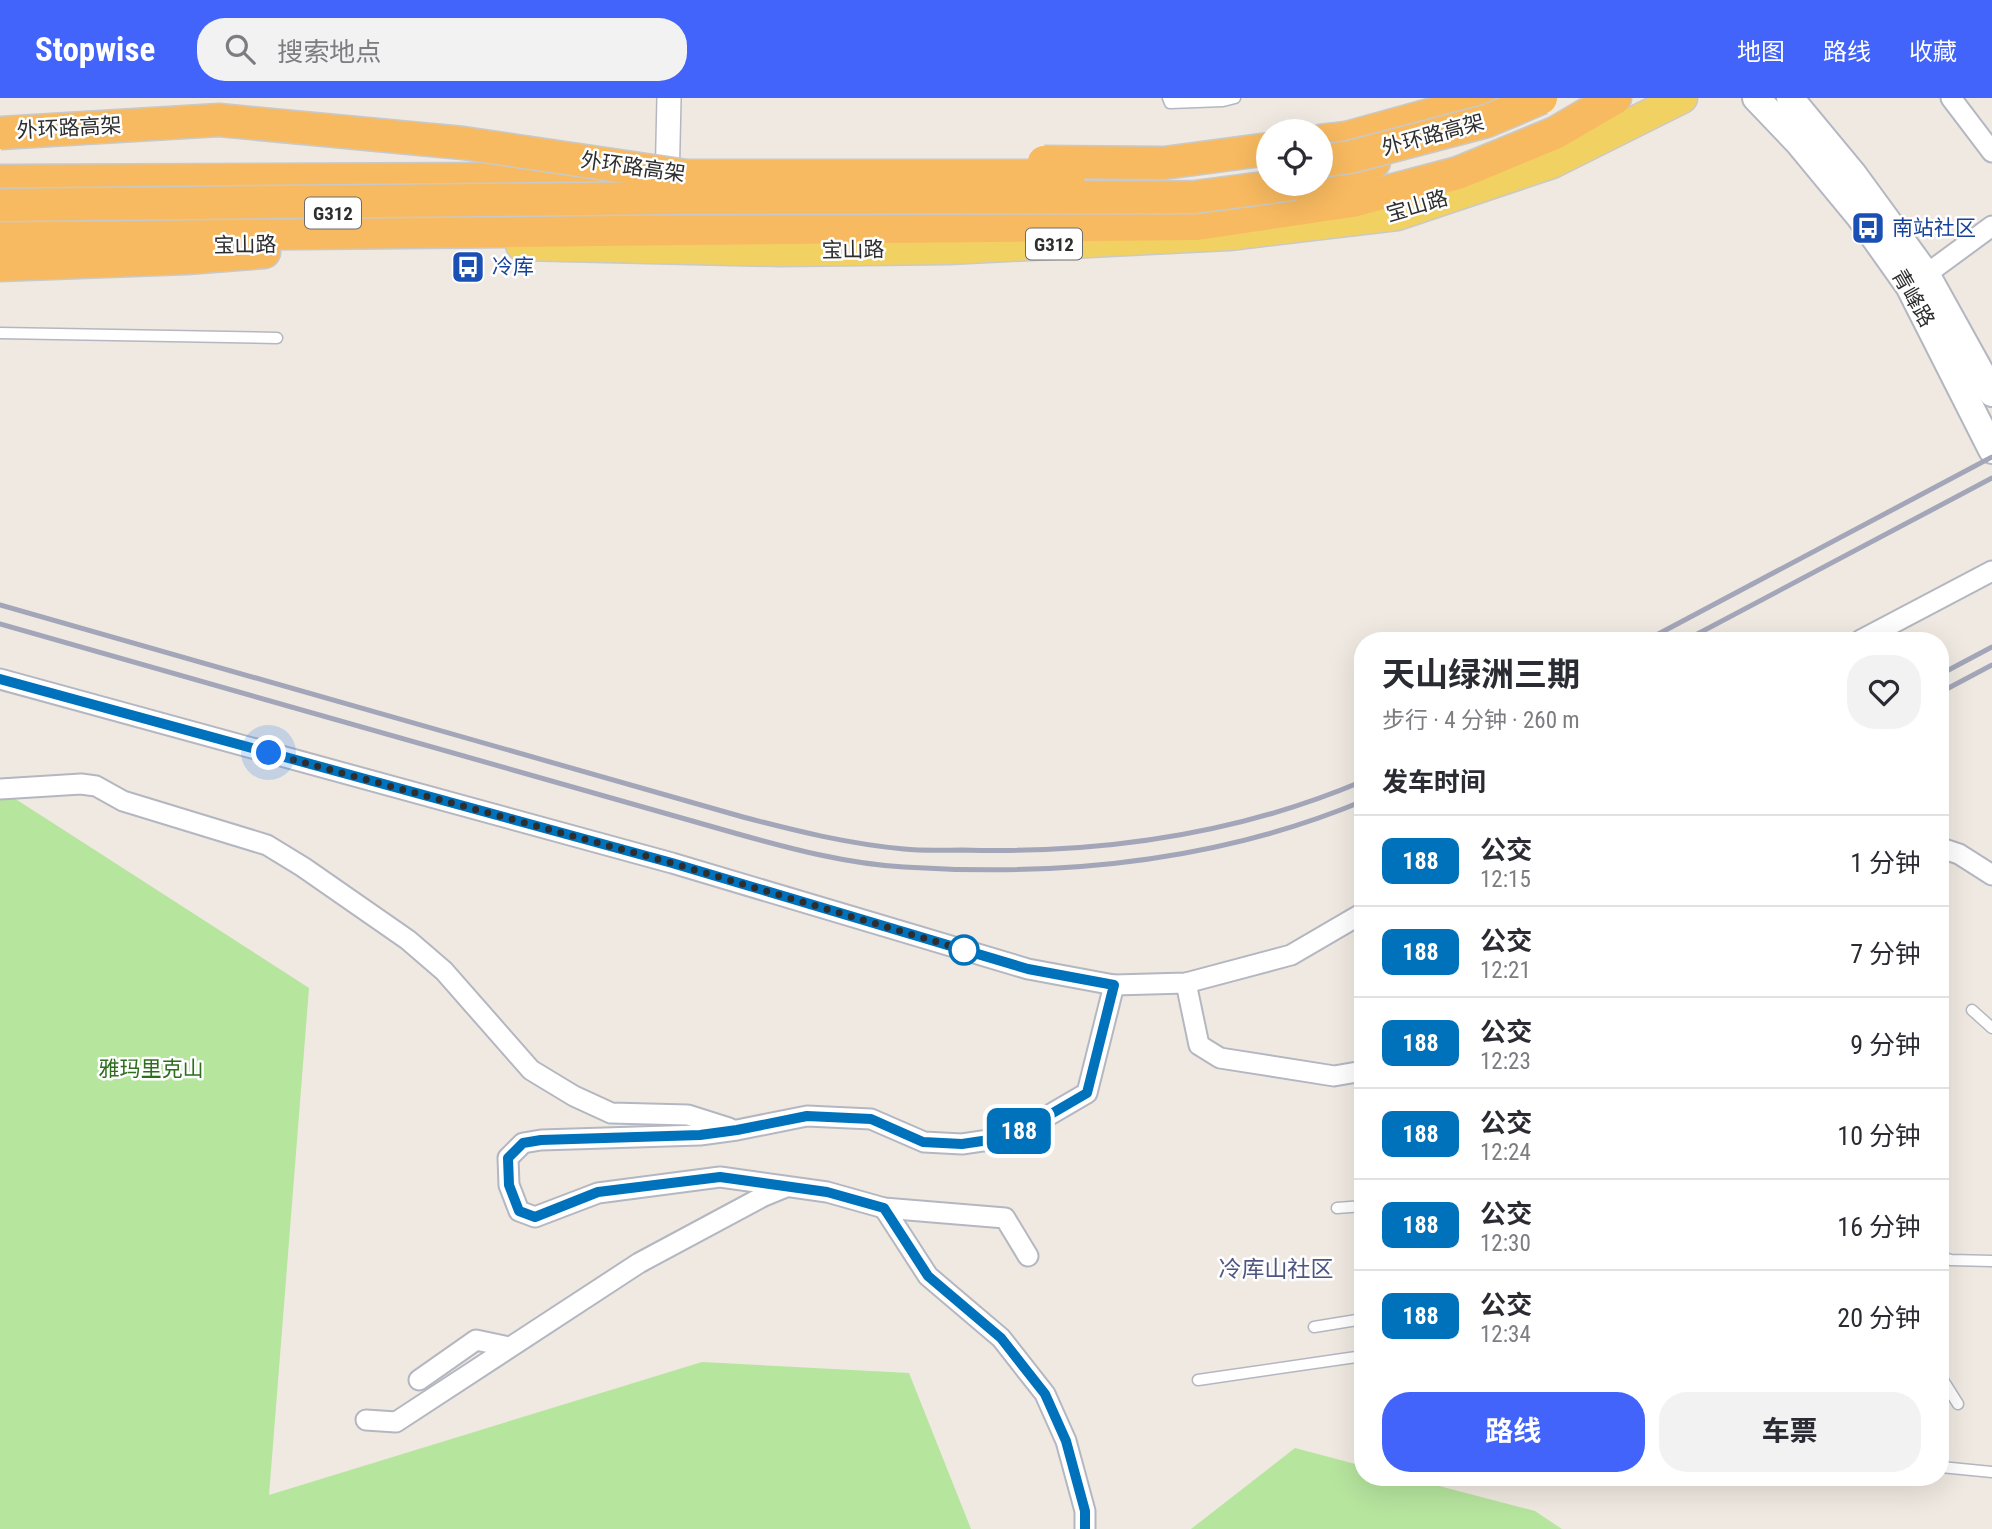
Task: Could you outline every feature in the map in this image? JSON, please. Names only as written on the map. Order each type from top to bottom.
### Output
[{"type":"highway","name":"外环路高架","points":[[1333,140],[1466,105],[1482,98]]},
{"type":"highway","points":[[1333,175],[1432,142],[1531,98]]},
{"type":"highway","name":"外环路高架","points":[[1333,159],[1487,121],[1541,98]]},
{"type":"highway","points":[[0,236],[1197,224],[1352,201],[1458,173],[1555,133],[1615,98]]},
{"type":"highway","name":"外环路高架","points":[[0,117],[201,106],[445,129],[669,159],[1164,163],[1256,151]]},
{"type":"highway","name":"外环路高架","points":[[0,133],[219,120],[463,143],[687,176],[972,174],[1183,177],[1256,169]]},
{"type":"highway","points":[[0,181],[502,179],[666,190]]},
{"type":"highway","points":[[0,205],[647,198],[1195,197],[1256,189]]},
{"type":"highway","points":[[0,265],[187,258],[401,243]]},
{"type":"main road","points":[[1333,127],[1365,120],[1434,98]]},
{"type":"main road","name":"宝山路","points":[[0,243],[52,248],[401,243],[780,251],[949,249],[1229,235],[1397,215],[1552,163],[1682,98]]},
{"type":"main road","name":"青峰路","points":[[1756,98],[1798,142],[1860,217],[1918,280],[1992,393]]},
{"type":"main road","name":"青峰路","points":[[1790,98],[1884,214],[1918,280],[1992,450]]},
{"type":"main road","name":"宝山路","points":[[0,214],[47,221],[423,210],[797,180],[958,172],[1148,156],[1256,140]]},
{"type":"street","points":[[666,190],[669,98]]},
{"type":"street","points":[[1951,98],[1992,152]]},
{"type":"street","points":[[1918,280],[1992,226]]},
{"type":"street","points":[[1876,632],[1992,571]]},
{"type":"street","points":[[0,679],[672,863],[1028,969],[1114,985],[1186,982],[1292,955],[1354,918]]},
{"type":"street","points":[[0,789],[81,784],[96,786],[123,801],[267,845],[408,940],[444,971],[531,1070],[574,1096],[611,1113],[688,1115],[737,1130]]},
{"type":"street","points":[[1949,851],[1992,875]]},
{"type":"street","points":[[1186,982],[1199,1045],[1220,1058],[1334,1076],[1354,1073]]},
{"type":"street","points":[[1028,1256],[1005,1218],[884,1208],[827,1192],[720,1177],[598,1192],[535,1217],[519,1211],[509,1185],[508,1158],[523,1143],[541,1140],[700,1135],[807,1116],[871,1119],[923,1142],[962,1144],[989,1140],[1027,1128],[1087,1093],[1114,985]]},
{"type":"street","points":[[366,1420],[396,1422],[639,1263],[764,1196],[788,1186]]},
{"type":"street","points":[[884,1208],[928,1276],[1001,1338],[1045,1394],[1066,1441],[1085,1511],[1085,1529]]},
{"type":"street","points":[[419,1380],[476,1340],[509,1347]]},
{"type":"lane","points":[[1168,98],[1170,103],[1236,98]]},
{"type":"lane","points":[[0,333],[277,338]]},
{"type":"lane","points":[[1972,1010],[1992,1028]]},
{"type":"lane","points":[[1337,1208],[1354,1207]]},
{"type":"lane","points":[[1949,1259],[1992,1261]]},
{"type":"lane","points":[[1314,1327],[1354,1321]]},
{"type":"lane","points":[[1198,1380],[1354,1357]]},
{"type":"lane","points":[[1949,1390],[1958,1404]]},
{"type":"lane","points":[[1949,1468],[1992,1472]]},
{"type":"green space","name":"雅玛里克山","points":[[0,789],[309,988],[269,1495],[702,1362],[909,1373],[971,1529],[0,1529]]},
{"type":"green space","points":[[1295,1448],[1354,1464],[1354,1486],[1439,1486],[1535,1511],[1562,1529],[1191,1529]]},
{"type":"railway","points":[[1662,632],[1992,457]]},
{"type":"railway","points":[[1701,632],[1992,478]]},
{"type":"railway","points":[[0,605],[743,817],[883,847],[918,850],[1014,850],[1116,844],[1217,828],[1315,800],[1354,785]]},
{"type":"railway","points":[[0,624],[738,834],[862,863],[904,867],[1021,869],[1138,860],[1252,838],[1354,804]]},
{"type":"railway","points":[[1949,670],[1992,647]]},
{"type":"railway","points":[[1949,688],[1992,665]]},
{"type":"bus line","name":"188","points":[[0,679],[672,863],[1028,969],[1114,985],[1087,1093],[1027,1128],[989,1140],[962,1144],[923,1142],[871,1119],[807,1116],[700,1135],[541,1140],[523,1143],[508,1158],[509,1185],[519,1211],[535,1217],[598,1192],[720,1177],[827,1192],[884,1208],[928,1276],[1001,1338],[1045,1394],[1066,1441],[1085,1511],[1085,1529]]},
{"type":"place","name":"南站社区","points":[[1868,228]]},
{"type":"place","name":"冷库","points":[[468,267]]},
{"type":"district","name":"冷库山社区","points":[[1276,1269]]},
{"type":"route","points":[[269,753],[672,863],[964,950]]}]
